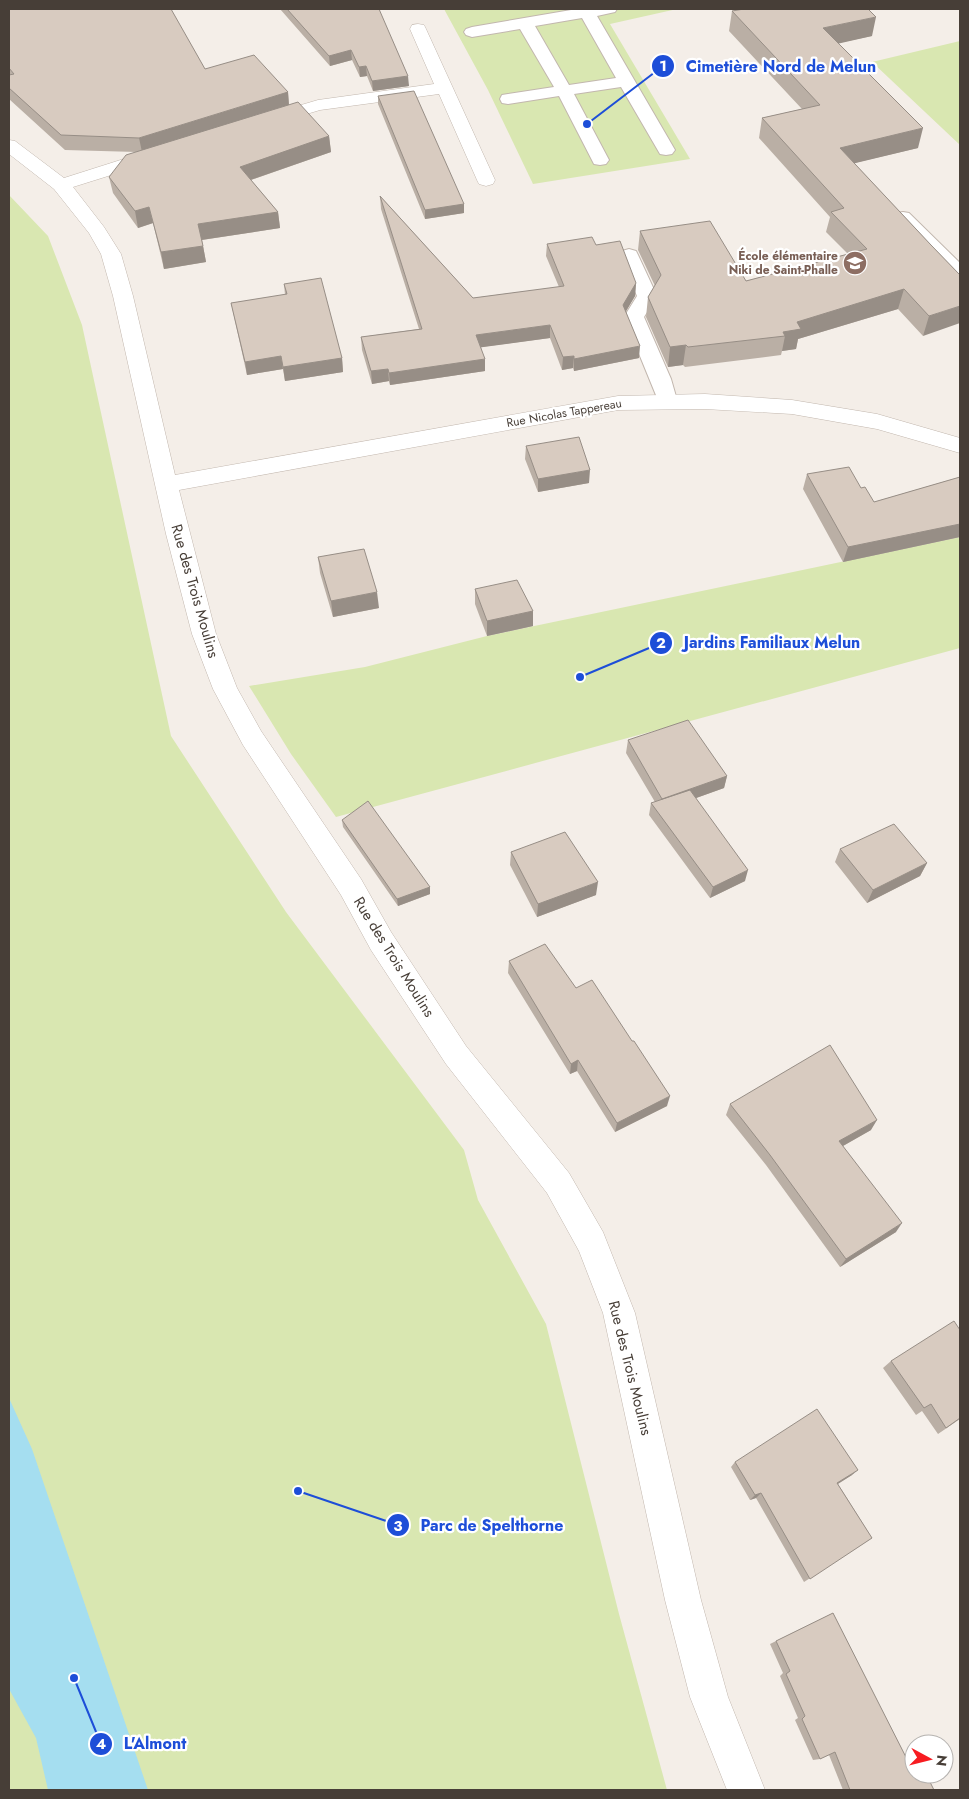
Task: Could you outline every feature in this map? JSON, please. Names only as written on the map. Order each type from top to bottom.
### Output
[{"type":"street","points":[[418,29],[486,180]]},
{"type":"street","points":[[254,125],[318,105],[445,88]]},
{"type":"street","name":"Rue des Trois Moulins","points":[[9,145],[61,185],[97,230],[111,254],[123,296],[168,484],[178,534],[204,634],[225,689],[252,738],[338,871],[351,887],[381,941],[456,1055],[558,1183],[592,1243],[619,1313],[683,1600],[709,1697],[746,1790]]},
{"type":"street","points":[[61,185],[172,150]]},
{"type":"street","name":"Rue Nicolas Tappereau","points":[[168,484],[618,403],[667,400],[800,407],[864,418],[927,434],[960,446]]},
{"type":"lane","points":[[472,32],[525,24],[586,10],[609,9]]},
{"type":"lane","points":[[586,10],[666,150]]},
{"type":"lane","points":[[525,24],[564,90],[600,160]]},
{"type":"lane","points":[[508,99],[626,82]]},
{"type":"lane","points":[[892,206],[960,274]]},
{"type":"lane","points":[[629,255],[647,296],[634,318],[661,379],[667,400]]},
{"type":"green space","points":[[444,9],[677,9],[610,24],[690,159],[533,184],[488,90]]},
{"type":"green space","points":[[960,41],[960,145],[872,62]]},
{"type":"green space","points":[[9,195],[48,236],[82,325],[171,736],[286,912],[464,1150],[478,1200],[546,1324],[619,1614],[667,1790],[9,1790]]},
{"type":"green space","points":[[960,537],[960,648],[336,817],[291,754],[249,686],[365,667],[487,636]]},
{"type":"water","points":[[9,1398],[32,1449],[148,1790],[48,1790],[36,1738],[9,1689]]},
{"type":"building","points":[[9,9],[171,9],[205,69],[254,55],[288,92],[139,138],[61,135],[9,88],[9,75],[14,74],[9,68]]},
{"type":"building","points":[[287,9],[379,9],[408,76],[372,81],[366,66],[359,67],[351,50],[329,56]]},
{"type":"building","points":[[744,9],[868,9],[876,17],[823,28],[923,128],[840,148],[960,275],[960,306],[929,316],[904,289],[797,322],[801,329],[783,332],[785,336],[688,347],[686,345],[670,347],[648,297],[661,275],[640,231],[710,221],[746,281],[867,249],[831,212],[844,208],[762,118],[820,105],[732,11]]},
{"type":"building","points":[[414,91],[464,204],[425,210],[378,96]]},
{"type":"building","points":[[298,102],[329,136],[240,167],[278,212],[198,224],[203,246],[161,252],[149,207],[135,211],[109,177],[126,155]]},
{"type":"building","points":[[380,196],[473,298],[564,286],[547,244],[592,237],[596,245],[620,241],[636,283],[623,305],[640,346],[574,359],[574,356],[563,357],[550,325],[476,335],[485,359],[389,373],[388,369],[371,371],[361,337],[422,329]]},
{"type":"building","points":[[321,278],[342,358],[283,367],[281,356],[245,362],[231,303],[287,294],[284,284]]},
{"type":"building","points":[[579,437],[590,470],[538,479],[526,446]]},
{"type":"building","points":[[849,467],[861,488],[865,487],[874,502],[960,477],[960,524],[848,547],[807,474]]},
{"type":"building","points":[[364,549],[377,592],[331,601],[318,557]]},
{"type":"building","points":[[517,580],[533,611],[487,621],[475,589]]},
{"type":"building","points":[[688,720],[727,776],[662,799],[628,740]]},
{"type":"building","points":[[690,790],[748,870],[713,887],[651,803]]},
{"type":"building","points":[[368,801],[430,887],[397,899],[342,820]]},
{"type":"building","points":[[894,824],[927,863],[873,890],[840,849]]},
{"type":"building","points":[[565,832],[598,882],[538,904],[511,852]]},
{"type":"building","points":[[545,944],[576,988],[592,980],[670,1096],[617,1123],[578,1060],[571,1064],[509,961]]},
{"type":"building","points":[[830,1045],[877,1120],[839,1141],[902,1223],[846,1259],[730,1104]]},
{"type":"building","points":[[954,1321],[960,1330],[960,1418],[946,1428],[931,1404],[924,1408],[891,1361]]},
{"type":"building","points":[[817,1409],[858,1470],[837,1483],[872,1538],[810,1579],[761,1493],[755,1495],[735,1462]]},
{"type":"building","points":[[833,1613],[904,1753],[904,1784],[931,1784],[934,1790],[850,1790],[835,1752],[820,1759],[802,1719],[805,1716],[786,1674],[790,1671],[776,1641]]},
{"type":"place","name":"Cimetière Nord de Melun","points":[[587,124]]},
{"type":"place","name":"École élémentaire Niki de Saint-Phalle","points":[[855,263]]},
{"type":"place","name":"Jardins Familiaux Melun","points":[[580,677]]},
{"type":"place","name":"Parc de Spelthorne","points":[[298,1491]]},
{"type":"place","name":"L'Almont","points":[[74,1678]]}]
